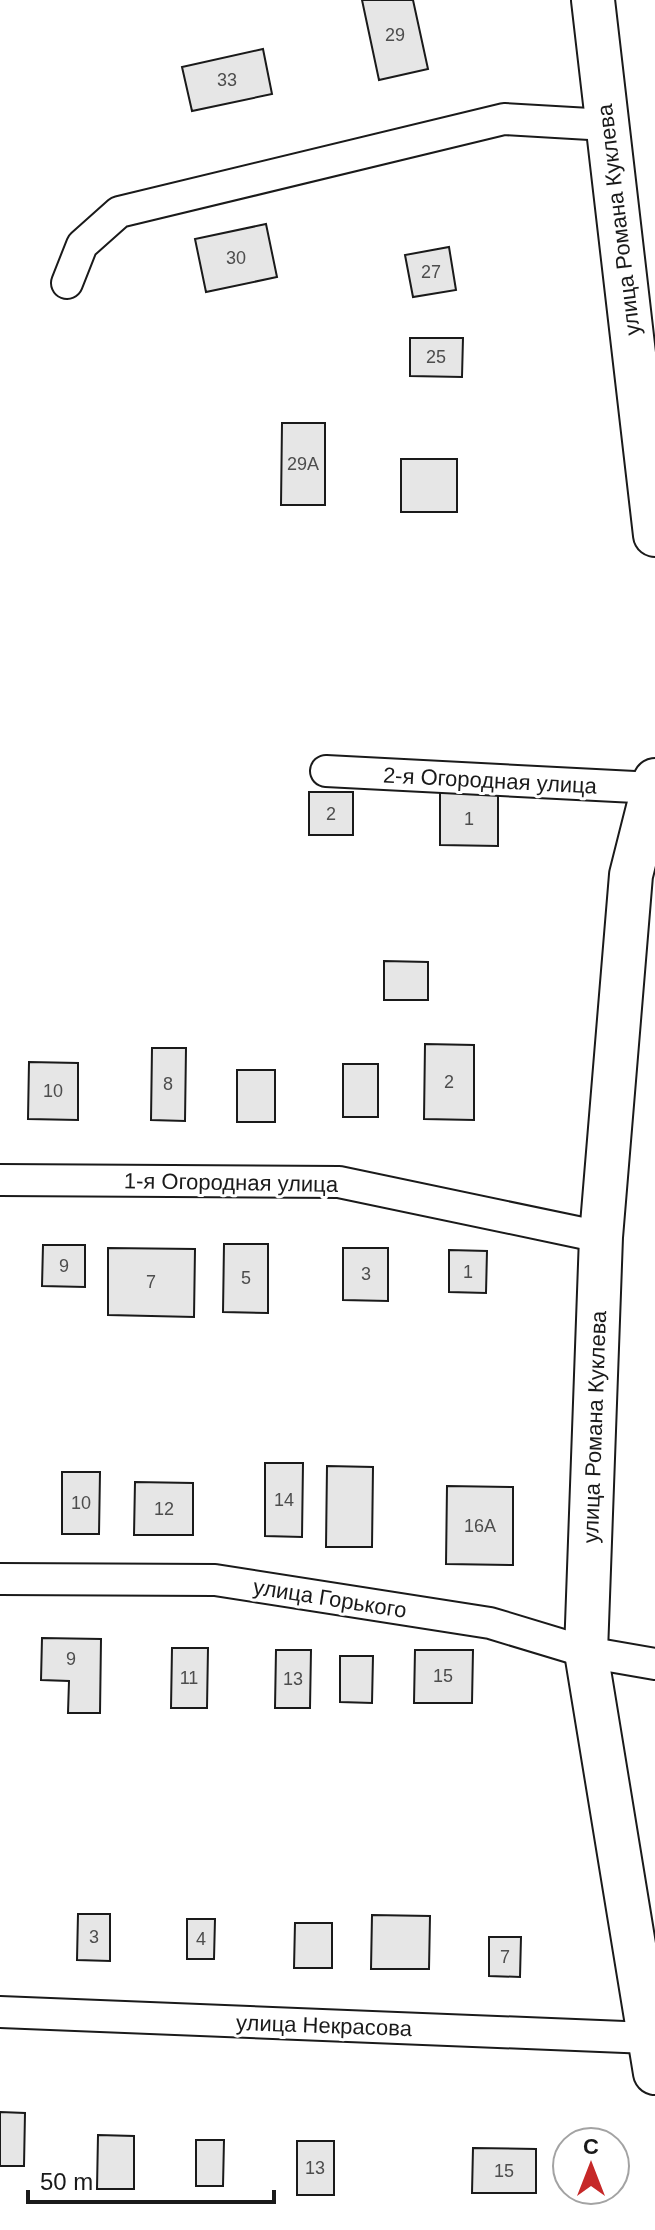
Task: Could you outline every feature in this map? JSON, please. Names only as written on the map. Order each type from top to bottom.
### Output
[{"type":"street","name":"улица Романа Куклева","points":[[593,0],[655,535]]},
{"type":"street","points":[[67,283],[82,245],[119,212],[504,119],[607,125]]},
{"type":"street","name":"2-я Огородная улица","points":[[326,771],[655,788]]},
{"type":"street","name":"улица Романа Куклева","points":[[652,2056],[586,1652],[601,1237],[631,875],[655,780]]},
{"type":"street","name":"1-я Огородная улица","points":[[0,1180],[339,1182],[601,1237]]},
{"type":"street","name":"улица Горького","points":[[0,1579],[215,1580],[490,1623],[586,1652],[655,1664]]},
{"type":"street","name":"улица Некрасова","points":[[0,2012],[652,2056]]},
{"type":"building","points":[[362,0],[413,0],[428,69],[379,80]]},
{"type":"building","points":[[263,49],[272,94],[192,111],[182,67]]},
{"type":"building","points":[[266,224],[277,277],[206,292],[195,239]]},
{"type":"building","points":[[449,247],[456,290],[413,297],[405,255]]},
{"type":"building","points":[[410,338],[463,338],[462,377],[410,376]]},
{"type":"building","points":[[282,423],[325,423],[325,505],[281,505]]},
{"type":"building","points":[[401,459],[457,459],[457,512],[401,512]]},
{"type":"building","points":[[309,792],[353,792],[353,835],[309,835]]},
{"type":"building","points":[[440,792],[498,792],[498,846],[440,845]]},
{"type":"building","points":[[384,961],[428,962],[428,1000],[384,1000]]},
{"type":"building","points":[[425,1044],[474,1045],[474,1120],[424,1119]]},
{"type":"building","points":[[152,1048],[186,1048],[185,1121],[151,1120]]},
{"type":"building","points":[[29,1062],[78,1063],[78,1120],[28,1119]]},
{"type":"building","points":[[343,1064],[378,1064],[378,1117],[343,1117]]},
{"type":"building","points":[[237,1070],[275,1070],[275,1122],[237,1122]]},
{"type":"building","points":[[224,1244],[268,1244],[268,1313],[223,1312]]},
{"type":"building","points":[[43,1245],[85,1245],[85,1287],[42,1286]]},
{"type":"building","points":[[108,1248],[195,1249],[194,1317],[108,1315]]},
{"type":"building","points":[[343,1248],[388,1248],[388,1301],[343,1300]]},
{"type":"building","points":[[449,1250],[487,1251],[486,1293],[449,1292]]},
{"type":"building","points":[[265,1463],[303,1463],[302,1537],[265,1536]]},
{"type":"building","points":[[327,1466],[373,1467],[372,1547],[326,1547]]},
{"type":"building","points":[[62,1472],[100,1472],[99,1534],[62,1534]]},
{"type":"building","points":[[135,1482],[193,1483],[193,1535],[134,1535]]},
{"type":"building","points":[[447,1486],[513,1487],[513,1565],[446,1564]]},
{"type":"building","points":[[42,1638],[101,1639],[100,1713],[68,1713],[69,1681],[41,1680]]},
{"type":"building","points":[[172,1648],[208,1648],[207,1708],[171,1708]]},
{"type":"building","points":[[276,1650],[311,1650],[310,1708],[275,1708]]},
{"type":"building","points":[[415,1650],[473,1650],[472,1703],[414,1703]]},
{"type":"building","points":[[340,1656],[373,1656],[372,1703],[340,1702]]},
{"type":"building","points":[[78,1914],[110,1914],[110,1961],[77,1960]]},
{"type":"building","points":[[372,1915],[430,1916],[429,1969],[371,1969]]},
{"type":"building","points":[[187,1919],[215,1919],[214,1959],[187,1959]]},
{"type":"building","points":[[295,1923],[332,1923],[332,1968],[294,1968]]},
{"type":"building","points":[[489,1937],[521,1937],[520,1977],[489,1976]]},
{"type":"building","points":[[0,2112],[25,2113],[24,2166],[0,2166]]},
{"type":"building","points":[[98,2135],[134,2136],[134,2189],[97,2189]]},
{"type":"building","points":[[196,2140],[224,2140],[223,2186],[196,2186]]},
{"type":"building","points":[[297,2141],[334,2141],[334,2195],[297,2195]]},
{"type":"building","points":[[473,2148],[536,2149],[536,2193],[472,2193]]}]
